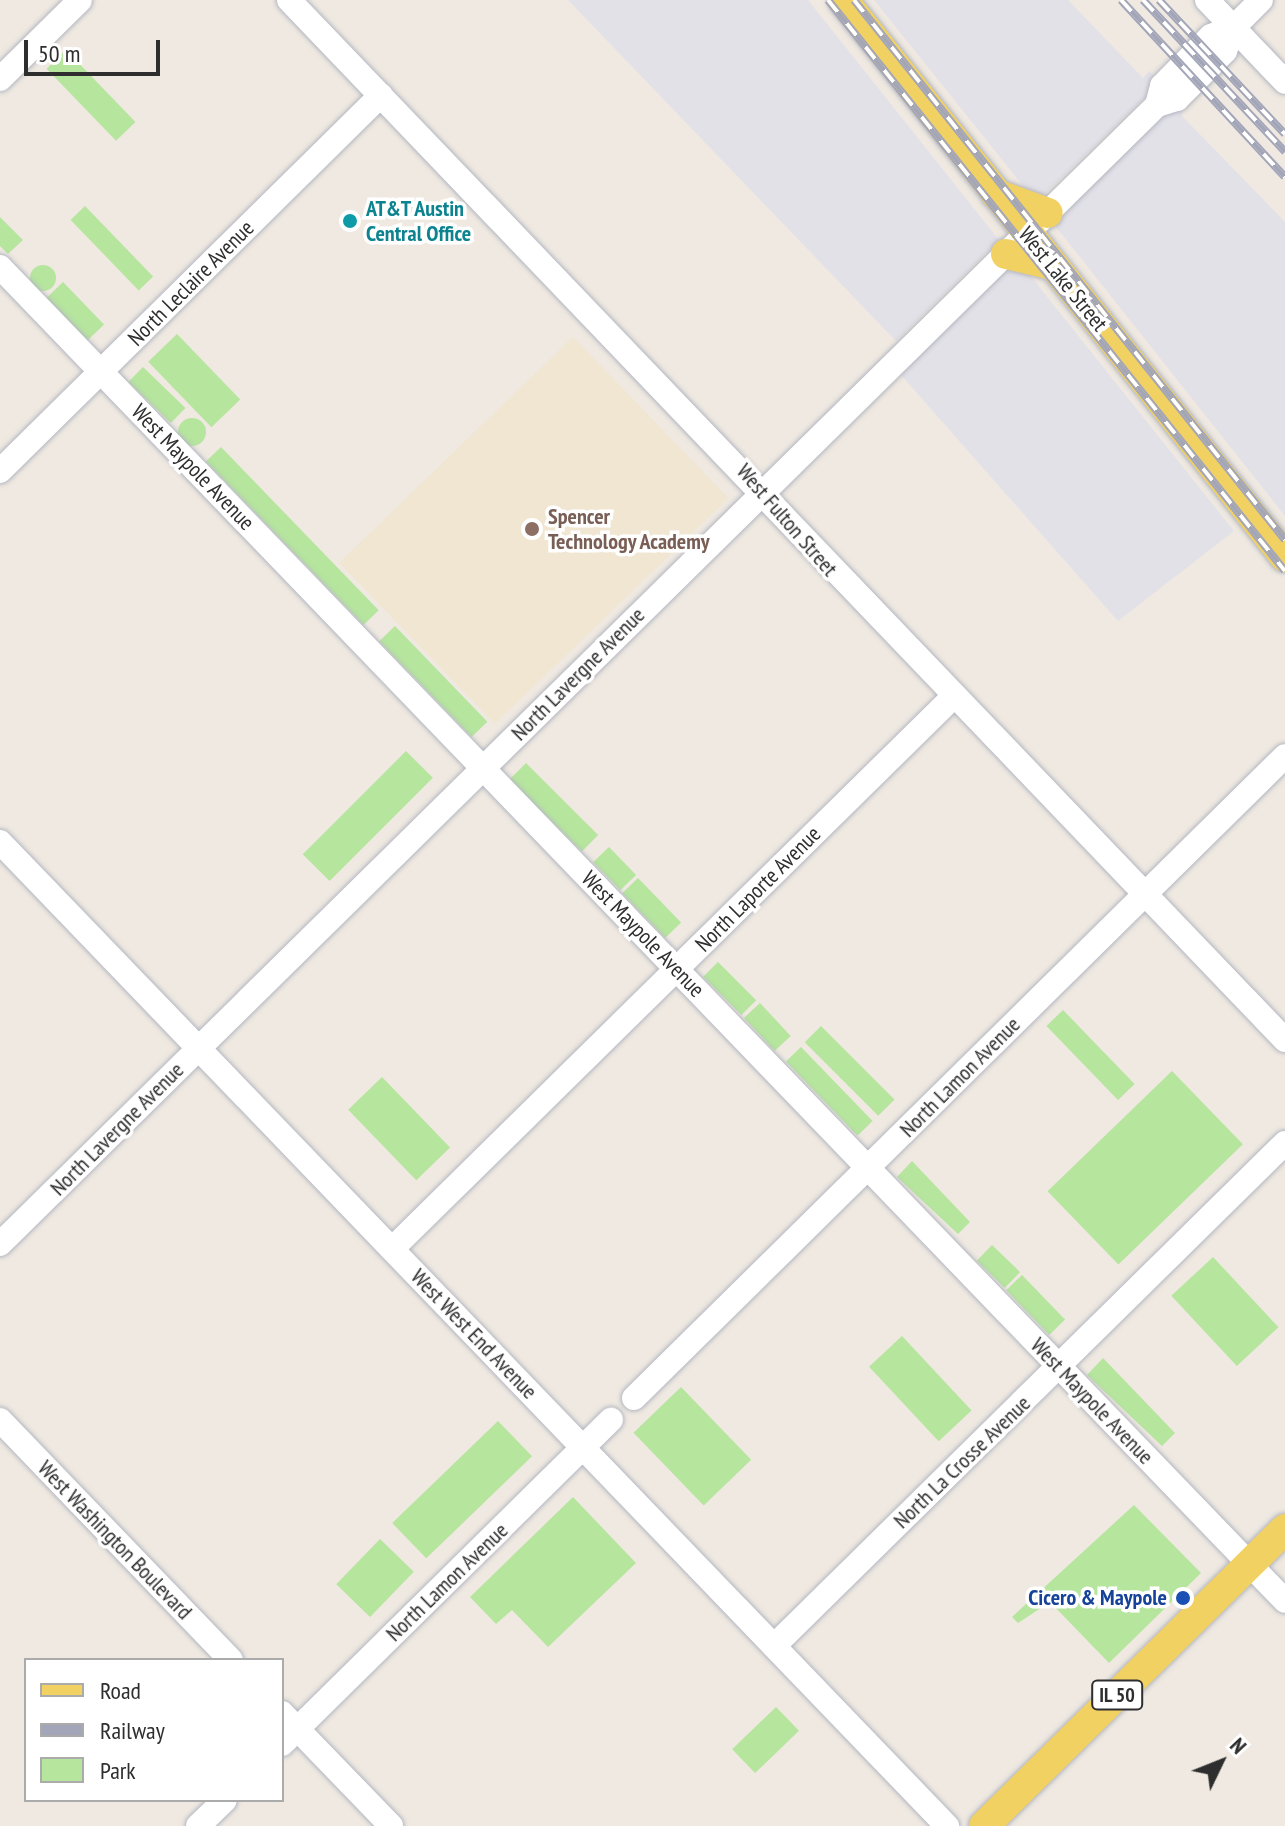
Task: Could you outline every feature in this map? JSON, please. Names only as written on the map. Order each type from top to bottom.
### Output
[{"type":"main road","name":"West Lake Street","points":[[843,0],[1285,557]]},
{"type":"main road","points":[[950,136],[951,167],[1101,296],[1099,323]]},
{"type":"main road","name":"IL 50","points":[[984,1826],[1285,1529]]},
{"type":"street","points":[[0,79],[80,0]]},
{"type":"street","name":"West Fulton Street","points":[[289,0],[762,493],[953,697],[1285,1040]]},
{"type":"street","points":[[1207,0],[1285,82]]},
{"type":"street","name":"North Lavergne Avenue","points":[[0,1244],[1157,105],[1177,99],[1225,51],[1234,27],[1261,0]]},
{"type":"street","name":"North Leclaire Avenue","points":[[0,471],[381,95]]},
{"type":"street","name":"West Maypole Avenue","points":[[0,267],[1285,1601]]},
{"type":"street","name":"North Laporte Avenue","points":[[392,1249],[953,697]]},
{"type":"street","name":"North Lamon Avenue","points":[[634,1398],[1285,756]]},
{"type":"street","name":"West West End Avenue","points":[[0,842],[947,1826]]},
{"type":"street","name":"North La Crosse Avenue","points":[[774,1646],[1285,1143]]},
{"type":"street","name":"West Washington Boulevard","points":[[0,1420],[229,1658]]},
{"type":"street","name":"North Lamon Avenue","points":[[287,1729],[611,1420]]},
{"type":"street","points":[[287,1729],[391,1826]]},
{"type":"street","points":[[198,1826],[223,1802]]},
{"type":"shaded area","points":[[568,0],[808,0],[999,240],[896,341]]},
{"type":"shaded area","points":[[874,0],[1068,0],[1143,78],[1149,71],[1160,83],[1036,202]]},
{"type":"shaded area","points":[[1183,107],[1182,116],[1285,222],[1285,516],[1053,223],[1162,117]]},
{"type":"shaded area","points":[[1017,259],[1234,531],[1118,621],[901,375]]},
{"type":"shaded area","name":"Spencer Technology Academy","points":[[573,337],[729,498],[495,724],[339,563]]},
{"type":"green space","points":[[66,50],[135,122],[116,141],[47,69]]},
{"type":"green space","points":[[85,206],[153,276],[139,290],[71,220]]},
{"type":"green space","points":[[0,217],[23,240],[8,254],[0,246]]},
{"type":"green space","points":[[43,265],[52,269],[56,278],[52,287],[43,291],[34,287],[30,278],[34,269]]},
{"type":"green space","points":[[63,282],[104,324],[87,340],[46,298]]},
{"type":"green space","points":[[177,334],[240,399],[211,427],[148,362]]},
{"type":"green space","points":[[143,367],[185,408],[171,423],[128,382]]},
{"type":"green space","points":[[192,418],[202,422],[206,432],[202,442],[192,446],[182,442],[178,432],[182,422]]},
{"type":"green space","points":[[221,447],[379,610],[364,625],[206,462]]},
{"type":"green space","points":[[395,626],[487,722],[472,737],[379,641]]},
{"type":"green space","points":[[406,751],[433,778],[330,881],[303,854]]},
{"type":"green space","points":[[526,763],[598,835],[582,851],[510,779]]},
{"type":"green space","points":[[609,847],[636,875],[620,890],[593,862]]},
{"type":"green space","points":[[638,878],[681,923],[665,938],[622,893]]},
{"type":"green space","points":[[718,962],[756,1000],[741,1015],[703,977]]},
{"type":"green space","points":[[760,1003],[791,1036],[775,1051],[744,1018]]},
{"type":"green space","points":[[1063,1010],[1135,1084],[1118,1100],[1046,1026]]},
{"type":"green space","points":[[821,1026],[895,1100],[878,1116],[805,1042]]},
{"type":"green space","points":[[801,1047],[873,1121],[857,1136],[786,1062]]},
{"type":"green space","points":[[1172,1071],[1243,1144],[1118,1265],[1048,1191]]},
{"type":"green space","points":[[382,1077],[450,1147],[416,1180],[348,1110]]},
{"type":"green space","points":[[912,1161],[970,1222],[958,1234],[897,1177]]},
{"type":"green space","points":[[992,1245],[1020,1272],[1005,1288],[977,1261]]},
{"type":"green space","points":[[1213,1257],[1278,1327],[1237,1366],[1171,1296]]},
{"type":"green space","points":[[1022,1275],[1065,1320],[1049,1335],[1006,1290]]},
{"type":"green space","points":[[902,1336],[972,1411],[939,1441],[869,1367]]},
{"type":"green space","points":[[1103,1358],[1175,1433],[1162,1446],[1087,1375]]},
{"type":"green space","points":[[681,1387],[751,1460],[704,1506],[634,1433]]},
{"type":"green space","points":[[498,1421],[532,1456],[426,1558],[392,1523]]},
{"type":"green space","points":[[573,1497],[636,1563],[548,1647],[512,1610],[496,1624],[470,1597]]},
{"type":"green space","points":[[1134,1505],[1201,1573],[1109,1663],[1050,1602],[1018,1623],[1012,1617]]},
{"type":"green space","points":[[380,1539],[414,1572],[370,1617],[336,1584]]},
{"type":"green space","points":[[776,1707],[799,1731],[755,1773],[732,1749]]},
{"type":"railway","points":[[828,0],[1285,571]]},
{"type":"railway","points":[[854,0],[1285,540]]},
{"type":"railway","points":[[1121,0],[1285,177]]},
{"type":"railway","points":[[1143,0],[1285,152]]},
{"type":"railway","points":[[1159,0],[1285,134]]},
{"type":"place","name":"AT&T Austin Central Office","points":[[350,221]]},
{"type":"place","name":"Spencer Technology Academy","points":[[532,529]]},
{"type":"place","name":"Cicero & Maypole","points":[[1183,1598]]}]
